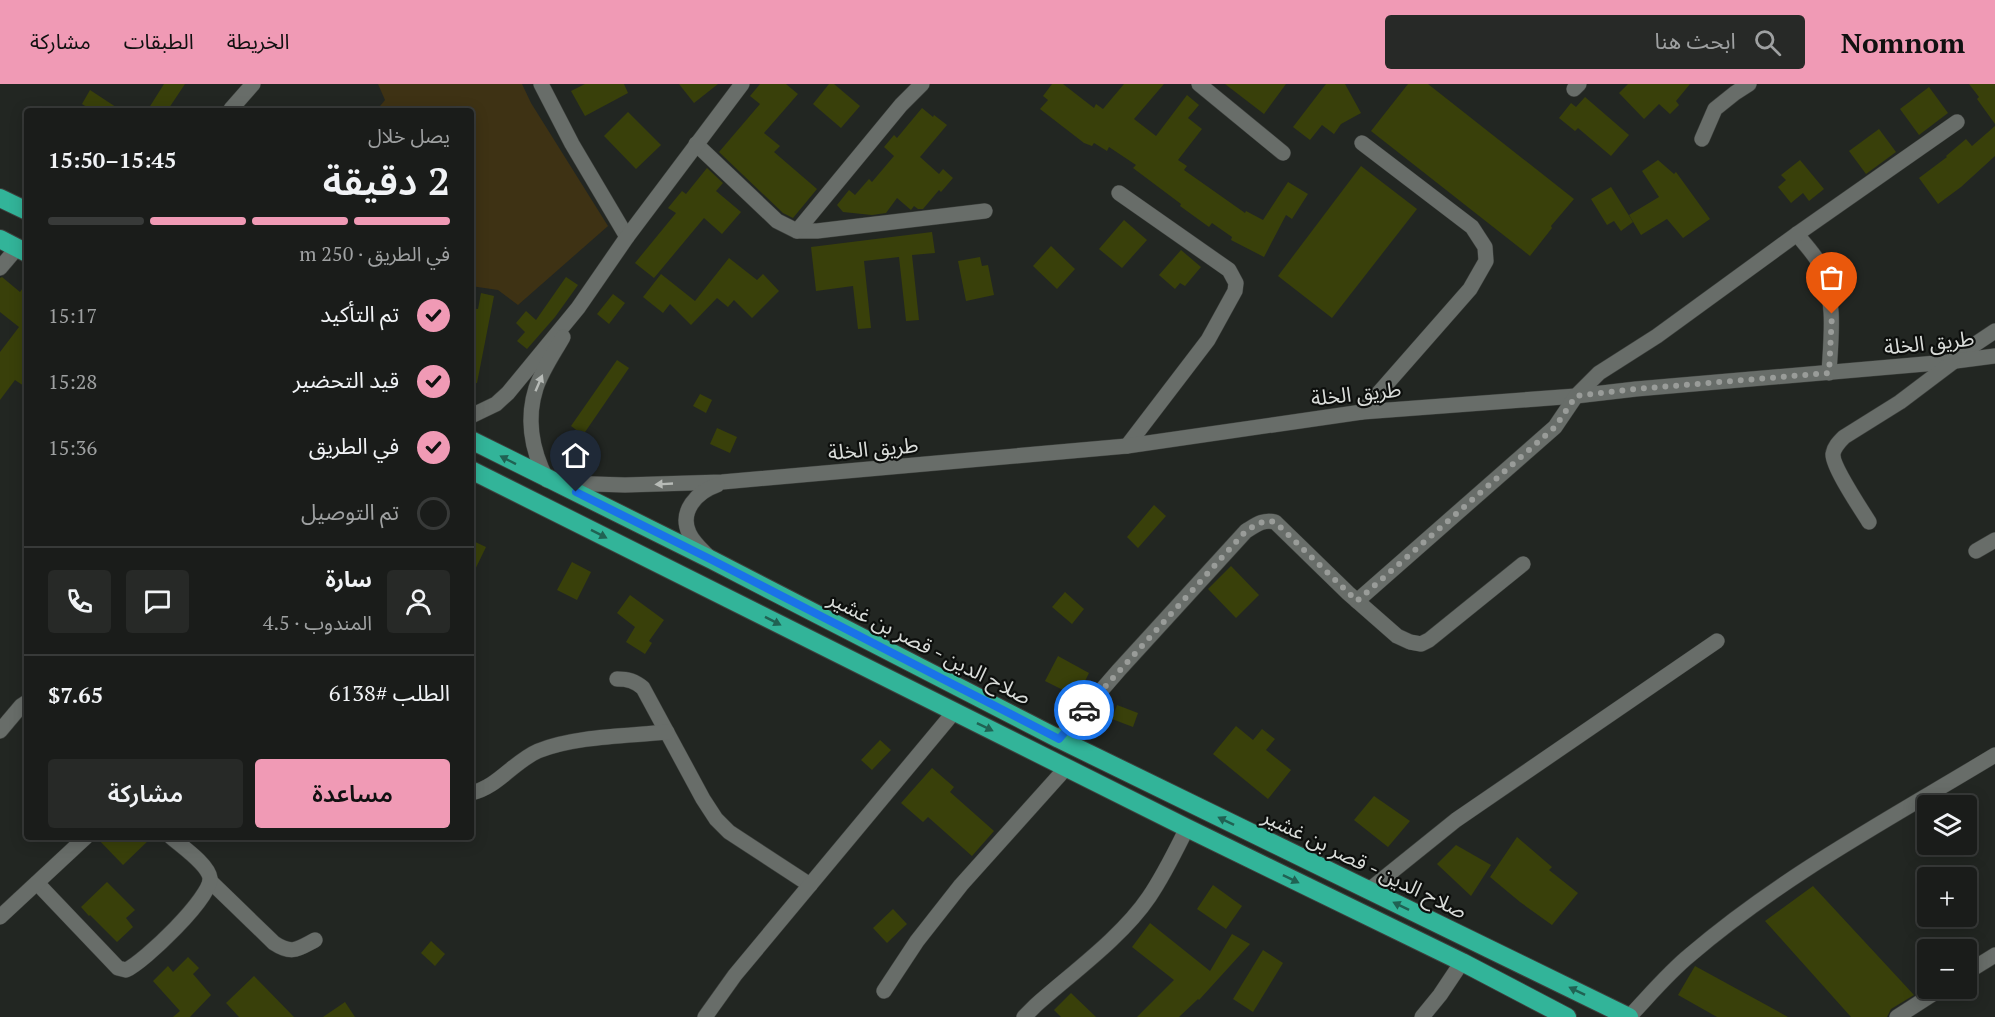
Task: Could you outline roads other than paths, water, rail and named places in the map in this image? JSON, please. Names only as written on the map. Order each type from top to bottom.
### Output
[{"type":"highway","points":[[0,198],[24,210]]},
{"type":"highway","points":[[0,239],[22,251]]},
{"type":"highway","name":"صلاح الدين - قصر بن غشير","points":[[474,442],[712,560],[1059,739],[1629,1017]]},
{"type":"highway","points":[[474,472],[1186,828],[1462,962],[1566,1017]]},
{"type":"street","points":[[232,108],[253,84]]},
{"type":"street","points":[[541,84],[572,144],[627,237]]},
{"type":"street","points":[[474,415],[496,404],[508,393],[578,308],[627,237],[742,84]]},
{"type":"street","points":[[797,231],[901,105],[922,84]]},
{"type":"street","points":[[1199,84],[1283,153]]},
{"type":"street","points":[[1702,139],[1715,109],[1749,84]]},
{"type":"street","points":[[1357,601],[1555,427],[1576,396],[1599,373],[1657,336],[1957,122]]},
{"type":"street","points":[[1362,143],[1472,227],[1485,247],[1486,261],[1470,289],[1362,412]]},
{"type":"street","points":[[696,144],[777,221],[797,231],[817,231],[985,211]]},
{"type":"street","points":[[1119,193],[1229,270],[1236,283],[1235,291],[1208,340],[1127,446]]},
{"type":"street","points":[[1797,234],[1820,266],[1828,290],[1832,314],[1829,373]]},
{"type":"street","points":[[0,268],[22,251]]},
{"type":"street","points":[[552,481],[538,461],[533,441],[531,427],[533,399],[537,386],[578,308]]},
{"type":"street","points":[[1869,522],[1836,466],[1833,454],[1836,445],[1844,437],[1900,402],[1995,331]]},
{"type":"street","name":"طريق الخلة","points":[[552,481],[625,485],[722,483],[1127,446],[1362,412],[1576,396],[1995,356]]},
{"type":"street","name":"طريق الخلة","points":[[712,560],[688,533],[687,520],[689,507],[696,496],[722,483]]},
{"type":"street","points":[[1059,739],[1246,531],[1259,523],[1267,520],[1275,522],[1397,636],[1421,644],[1523,564]]},
{"type":"street","points":[[1976,551],[1995,540]]},
{"type":"street","points":[[1369,890],[1456,819],[1717,640]]},
{"type":"street","points":[[617,679],[628,679],[643,688],[716,819],[729,832],[810,885]]},
{"type":"street","points":[[0,731],[24,704]]},
{"type":"street","points":[[705,1017],[735,975],[954,712]]},
{"type":"street","points":[[474,792],[484,789],[537,752],[561,744],[667,732]]},
{"type":"street","points":[[1629,1017],[1688,957],[1734,919],[1806,870],[1995,756]]},
{"type":"street","points":[[884,991],[917,940],[961,885],[1066,768]]},
{"type":"street","points":[[1024,1017],[1122,928],[1148,899],[1167,868],[1186,828]]},
{"type":"street","points":[[0,917],[83,840]]},
{"type":"street","points":[[174,840],[205,867],[210,881],[274,944],[289,951],[315,940]]},
{"type":"street","points":[[37,883],[118,968],[123,970],[130,968],[174,931],[207,889],[210,881]]},
{"type":"street","points":[[1977,966],[1995,955]]},
{"type":"street","points":[[1422,1017],[1462,962]]},
{"type":"street","points":[[1897,1017],[1925,999]]}]
